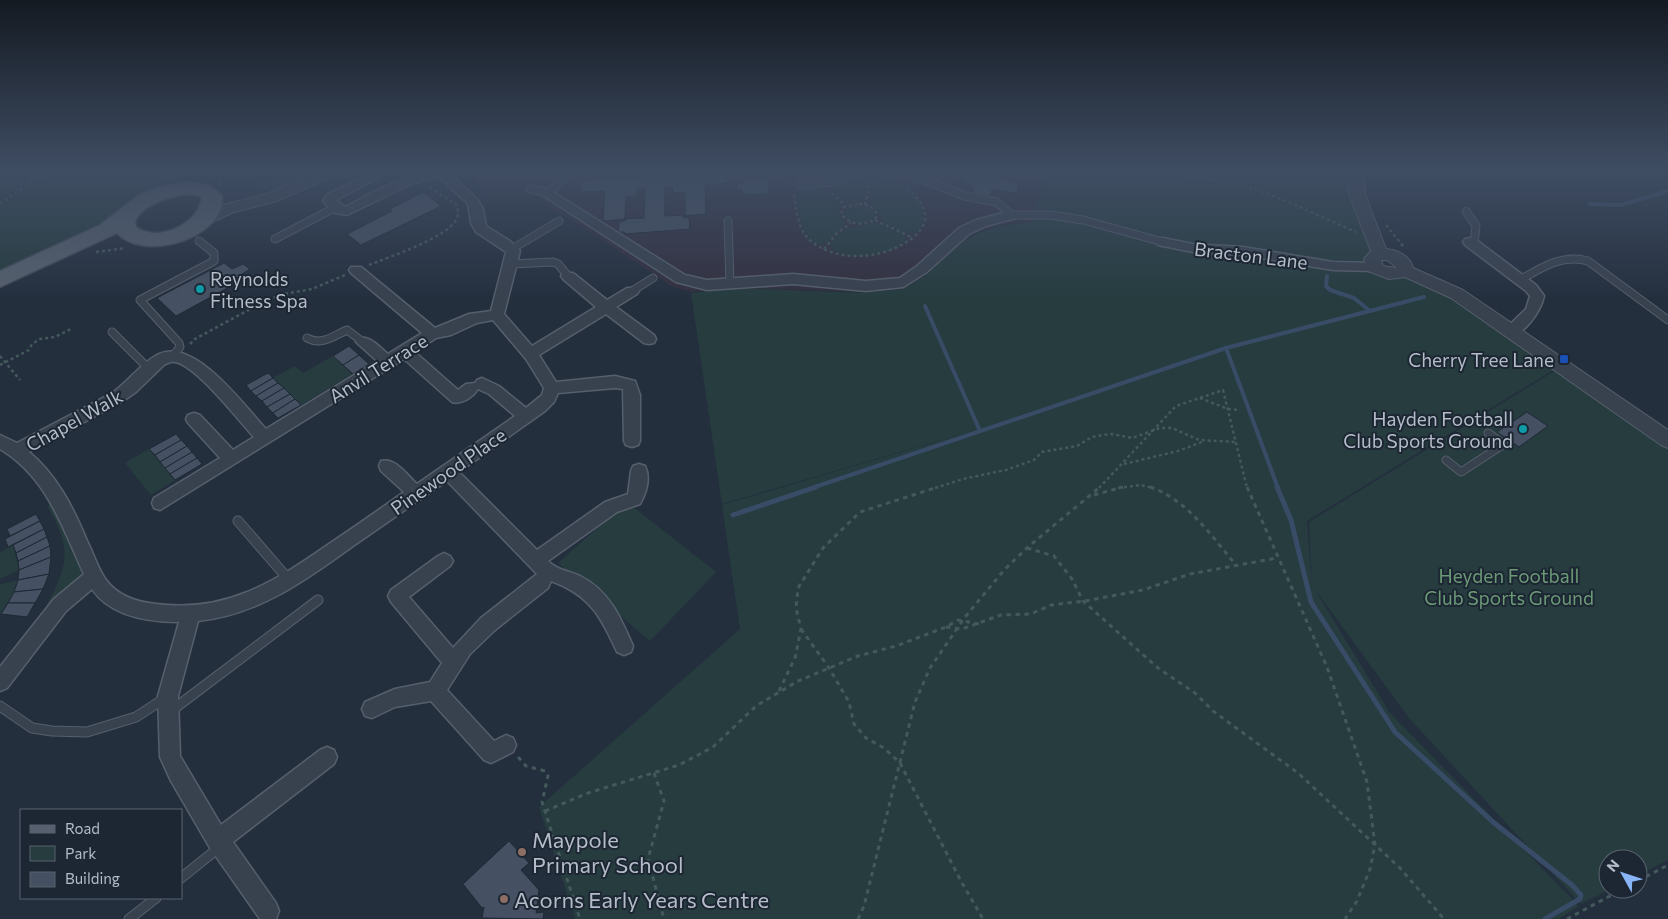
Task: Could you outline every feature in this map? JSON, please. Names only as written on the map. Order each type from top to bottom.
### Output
[{"type":"main road","points":[[0,280],[107,230],[129,213]]},
{"type":"main road","points":[[65,251],[200,232],[209,213]]},
{"type":"main road","points":[[126,217],[125,227],[128,233],[145,240]]},
{"type":"street","points":[[200,232],[221,213]]},
{"type":"street","points":[[477,213],[477,224],[512,257],[497,314],[505,327],[530,354],[552,388],[615,382],[630,385],[632,394],[632,441]]},
{"type":"street","points":[[578,213],[681,280],[707,284],[792,279],[866,286],[903,282],[922,269],[964,231],[981,223],[1012,215]]},
{"type":"street","points":[[1363,213],[1382,272],[1400,274],[1405,271],[1457,294],[1668,440]]},
{"type":"street","name":"Bracton Lane","points":[[1163,242],[1194,248],[1243,251],[1333,266],[1377,261]]},
{"type":"street","points":[[1472,244],[1531,288],[1537,296],[1535,307],[1526,318],[1510,331]]},
{"type":"street","points":[[356,270],[432,334]]},
{"type":"street","points":[[568,276],[649,339]]},
{"type":"street","points":[[530,354],[632,291]]},
{"type":"street","name":"Anvil Terrace","points":[[160,503],[432,334],[446,331],[474,318],[497,314]]},
{"type":"street","points":[[363,342],[387,362]]},
{"type":"street","points":[[405,351],[458,398],[476,386],[494,390],[526,417]]},
{"type":"street","points":[[176,356],[195,364],[265,438]]},
{"type":"street","name":"Chapel Walk","points":[[17,451],[42,435],[101,407],[131,388],[149,369],[163,358],[176,356]]},
{"type":"street","name":"Pinewood Place","points":[[0,441],[17,451],[39,471],[69,517],[94,576],[104,591],[120,602],[136,609],[152,613],[190,615],[245,602],[268,593],[290,581],[526,417],[545,403],[549,398],[552,388]]},
{"type":"street","points":[[194,419],[231,459]]},
{"type":"street","points":[[387,466],[416,493]]},
{"type":"street","points":[[448,471],[542,566],[576,582],[600,601],[612,617],[614,627],[624,646]]},
{"type":"street","points":[[372,709],[386,700],[405,694],[435,690],[463,648],[488,624],[542,582],[542,566],[611,507],[634,498],[638,492],[639,471]]},
{"type":"street","points":[[444,561],[397,596],[453,662]]},
{"type":"street","points":[[0,682],[60,605],[94,576]]},
{"type":"street","points":[[190,615],[168,705],[170,757],[178,774],[220,843],[271,915]]},
{"type":"street","points":[[435,690],[491,753],[506,745]]},
{"type":"street","points":[[220,843],[327,757]]},
{"type":"lane","points":[[275,239],[325,213]]},
{"type":"lane","points":[[1468,213],[1475,221],[1477,233],[1472,244]]},
{"type":"lane","name":"Bracton Lane","points":[[1012,215],[1050,215],[1083,220],[1163,242]]},
{"type":"lane","points":[[728,220],[730,283]]},
{"type":"lane","points":[[512,257],[559,221]]},
{"type":"lane","points":[[176,356],[180,348],[179,343],[140,300],[214,261],[214,253],[200,232]]},
{"type":"lane","points":[[512,257],[558,264],[568,276]]},
{"type":"lane","points":[[1520,280],[1562,259],[1577,258],[1588,261],[1668,320]]},
{"type":"lane","points":[[632,291],[653,278]]},
{"type":"lane","points":[[307,338],[315,343],[322,343],[347,330],[363,342]]},
{"type":"lane","points":[[112,332],[149,369]]},
{"type":"lane","points":[[1446,460],[1461,472],[1504,444],[1488,433]]},
{"type":"lane","points":[[238,521],[290,581]]},
{"type":"lane","points":[[0,706],[32,728],[52,731],[87,732],[136,716],[168,705],[318,600]]},
{"type":"lane","points":[[182,877],[220,843]]},
{"type":"lane","points":[[129,919],[155,899]]},
{"type":"path","points":[[176,356],[195,339],[266,301],[284,294],[312,289],[444,231],[456,221],[458,213]]},
{"type":"path","points":[[798,213],[804,231],[812,242],[824,249],[848,255],[876,255],[894,250],[913,238],[923,225],[924,213]]},
{"type":"path","points":[[840,213],[843,218],[851,223],[866,224],[875,220],[913,238]]},
{"type":"path","points":[[875,220],[876,213]]},
{"type":"path","points":[[1313,213],[1361,234]]},
{"type":"path","points":[[824,249],[837,233],[851,223]]},
{"type":"path","points":[[0,364],[29,350],[32,344],[38,340],[55,337],[71,329]]},
{"type":"path","points":[[0,356],[20,380]]},
{"type":"path","points":[[858,919],[864,906],[915,702],[930,668],[956,630],[1006,569],[1027,548],[1091,495],[1123,464],[1150,432],[1176,406],[1188,399],[1199,398],[1224,390],[1248,495],[1326,668],[1364,773],[1375,843],[1370,869],[1356,901],[1345,919]]},
{"type":"path","points":[[1199,398],[1228,409],[1240,410]]},
{"type":"path","points":[[984,919],[962,883],[900,763],[884,748],[866,738],[854,724],[849,702],[829,668],[801,629],[796,608],[798,588],[823,548],[860,512],[963,479],[1006,470],[1034,460],[1042,452],[1077,446],[1092,437],[1112,434],[1132,438],[1160,428],[1172,428],[1204,441],[1236,442]]},
{"type":"path","points":[[1123,464],[1178,451],[1204,441]]},
{"type":"path","points":[[1091,495],[1130,486],[1147,486],[1163,490],[1176,499],[1236,565]]},
{"type":"path","points":[[1027,548],[1054,556],[1072,579],[1083,601],[1158,668],[1176,678],[1213,711],[1298,773],[1375,843],[1400,868],[1444,919]]},
{"type":"path","points":[[946,627],[956,630],[979,624],[1001,615],[1031,614],[1051,605],[1143,590],[1190,574],[1277,558]]},
{"type":"path","points":[[545,812],[588,793],[679,765],[713,747],[756,706],[779,691],[829,668],[858,656],[896,646],[946,627],[958,620],[979,624]]},
{"type":"path","points":[[779,691],[795,658],[801,629]]},
{"type":"path","points":[[506,745],[526,766],[546,771],[548,784],[542,794],[542,802],[580,919]]},
{"type":"path","points":[[654,773],[664,801],[648,859],[664,919]]},
{"type":"path","points":[[1648,876],[1668,865]]},
{"type":"path","points":[[1567,919],[1604,899]]},
{"type":"shaded area","points":[[558,213],[1034,213],[1032,222],[999,225],[976,233],[963,241],[922,277],[901,289],[865,292],[735,288],[691,292],[673,287],[575,222]]},
{"type":"green space","points":[[0,213],[119,213],[80,237],[39,252],[0,271]]},
{"type":"green space","points":[[798,213],[839,213],[846,223],[826,243],[822,244],[815,243],[810,238]]},
{"type":"green space","points":[[875,213],[874,218],[866,223],[853,222],[842,214]]},
{"type":"green space","points":[[877,213],[924,213],[922,225],[916,233],[905,233],[885,223]]},
{"type":"green space","name":"Heyden Football Club Sports Ground","points":[[1035,213],[1366,213],[1382,254],[1383,262],[1381,263],[1383,267],[1389,266],[1420,276],[1560,366],[1307,521],[1312,586],[1309,522],[1561,367],[1668,440],[1668,860],[1648,870],[1648,849],[1598,849],[1598,896],[1581,904],[1409,718],[1314,588],[1390,713],[1579,906],[1558,919],[575,919],[539,807],[740,629],[722,505],[975,430],[722,504],[691,293],[736,288],[865,293],[901,289],[924,277],[964,241],[1000,226],[1033,222]]},
{"type":"green space","points":[[873,223],[894,229],[905,236],[906,241],[890,250],[869,255],[847,255],[831,248],[831,242],[845,229]]},
{"type":"green space","points":[[333,356],[352,374],[301,405],[273,378],[295,366],[303,373]]},
{"type":"green space","points":[[149,449],[175,480],[151,495],[125,463]]},
{"type":"green space","points":[[627,502],[716,572],[650,641],[558,563]]},
{"type":"green space","points":[[51,504],[73,548],[83,575],[51,605],[46,606],[59,579],[65,556],[61,533],[47,506]]},
{"type":"green space","points":[[13,545],[19,570],[0,579],[0,552]]},
{"type":"green space","points":[[18,580],[14,592],[0,614],[0,584]]},
{"type":"building","points":[[388,213],[427,213],[361,245],[347,234]]},
{"type":"building","points":[[604,213],[625,213],[625,219],[603,221]]},
{"type":"building","points":[[644,213],[665,213],[665,216],[683,215],[683,218],[689,217],[690,229],[625,234],[625,232],[618,232],[619,222],[625,221],[625,219],[644,218]]},
{"type":"building","points":[[685,213],[706,213],[706,214],[685,216]]},
{"type":"building","name":"Reynolds Fitness Spa","points":[[224,263],[232,269],[243,264],[250,269],[239,276],[244,279],[176,316],[157,298]]},
{"type":"building","points":[[349,346],[359,355],[343,365],[333,356]]},
{"type":"building","points":[[359,355],[369,364],[353,374],[343,365]]},
{"type":"building","points":[[268,373],[273,378],[251,391],[246,385]]},
{"type":"building","points":[[273,378],[278,383],[256,396],[251,391]]},
{"type":"building","points":[[278,383],[284,388],[262,401],[256,396]]},
{"type":"building","points":[[284,388],[290,394],[267,407],[262,401]]},
{"type":"building","points":[[290,394],[295,399],[273,413],[267,407]]},
{"type":"building","points":[[295,399],[301,405],[278,418],[273,413]]},
{"type":"building","name":"Hayden Football Club Sports Ground","points":[[1527,412],[1548,426],[1519,447],[1497,432]]},
{"type":"building","points":[[176,434],[181,440],[155,455],[149,449]]},
{"type":"building","points":[[181,440],[187,446],[160,462],[155,455]]},
{"type":"building","points":[[187,446],[192,452],[165,468],[160,462]]},
{"type":"building","points":[[192,452],[197,458],[170,474],[165,468]]},
{"type":"building","points":[[197,458],[202,464],[175,480],[170,474]]},
{"type":"building","points":[[36,514],[40,521],[10,536],[7,529]]},
{"type":"building","points":[[40,521],[44,529],[8,547],[5,539]]},
{"type":"building","points":[[44,529],[47,537],[16,553],[13,545]]},
{"type":"building","points":[[47,537],[50,546],[18,561],[16,553]]},
{"type":"building","points":[[50,546],[51,557],[19,570],[18,561]]},
{"type":"building","points":[[51,557],[49,574],[18,580],[19,570]]},
{"type":"building","points":[[49,574],[43,589],[14,592],[18,580]]},
{"type":"building","points":[[43,589],[35,603],[8,603],[14,592]]},
{"type":"building","points":[[8,603],[35,603],[27,617],[1,614]]},
{"type":"building","points":[[509,841],[529,863],[521,870],[539,890],[536,913],[544,912],[543,919],[482,918],[484,907],[482,908],[463,884]]},
{"type":"waterway","points":[[1327,276],[1326,286],[1330,290],[1354,298],[1370,311]]},
{"type":"waterway","points":[[1370,311],[1424,297]]},
{"type":"waterway","points":[[925,306],[980,431]]},
{"type":"waterway","points":[[1226,348],[1370,311]]},
{"type":"waterway","points":[[812,488],[1226,348]]},
{"type":"waterway","points":[[1226,348],[1278,488]]},
{"type":"waterway","points":[[733,515],[816,487]]},
{"type":"waterway","points":[[1277,487],[1291,520],[1311,602],[1395,732],[1493,822],[1572,885],[1581,895],[1580,899],[1545,919]]},
{"type":"place","name":"Reynolds Fitness Spa","points":[[200,289]]},
{"type":"place","name":"Cherry Tree Lane","points":[[1564,359]]},
{"type":"place","name":"Hayden Football Club Sports Ground","points":[[1523,429]]},
{"type":"place","name":"Maypole Primary School","points":[[522,852]]},
{"type":"place","name":"Acorns Early Years Centre","points":[[504,899]]}]
